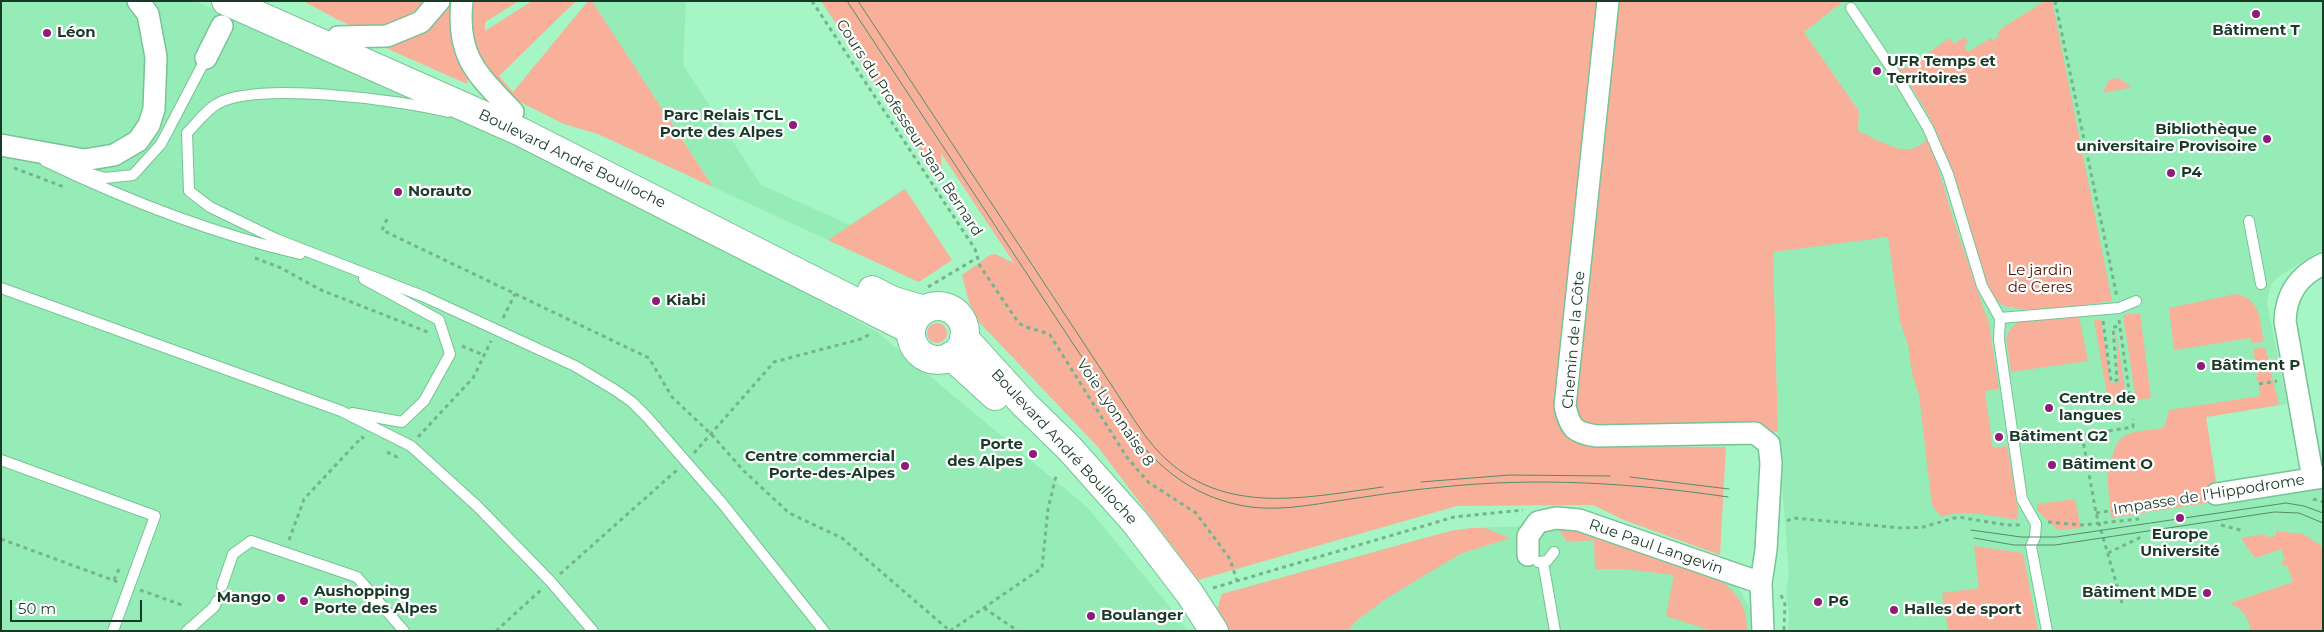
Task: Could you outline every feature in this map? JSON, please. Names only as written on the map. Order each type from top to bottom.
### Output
[{"type":"main road","name":"Boulevard André Boulloche","points":[[261,1],[517,122],[726,214],[891,300],[919,310],[936,306],[953,311],[961,320],[958,347],[1109,512],[1194,618],[1202,631]]},
{"type":"main road","name":"Boulevard André Boulloche","points":[[224,14],[517,122]]},
{"type":"main road","points":[[919,310],[912,341],[923,355],[940,360],[958,347]]},
{"type":"main road","name":"Boulevard André Boulloche","points":[[958,347],[1024,404],[1070,449],[1135,522],[1190,594],[1214,631]]},
{"type":"street","points":[[1,145],[84,160],[114,155],[138,141],[149,125],[154,109],[156,57],[148,14],[138,1]]},
{"type":"street","points":[[338,37],[387,36],[421,22],[439,1]]},
{"type":"street","points":[[462,1],[462,42],[476,72],[517,122]]},
{"type":"street","name":"Chemin de la Côte","points":[[1608,1],[1565,406],[1569,424],[1580,434],[1597,436],[1755,433],[1769,444],[1771,463],[1766,550],[1761,583]]},
{"type":"street","points":[[206,58],[224,14]]},
{"type":"street","points":[[2319,477],[2311,468],[2285,321],[2286,308],[2296,285],[2305,274],[2323,264]]},
{"type":"street","name":"Impasse de l'Hippodrome","points":[[2216,494],[2319,477]]},
{"type":"street","name":"Rue Paul Langevin","points":[[1536,559],[1528,536],[1538,522],[1556,518],[1579,520],[1761,583]]},
{"type":"street","points":[[1761,583],[1763,631]]},
{"type":"lane","points":[[1851,8],[1900,81],[1928,128],[1948,174],[1982,286],[2000,318],[2000,340],[2022,499],[2036,524],[2035,537],[2031,546],[2047,631]]},
{"type":"lane","points":[[1,145],[45,161],[105,178],[133,175],[161,144],[206,58]]},
{"type":"lane","points":[[517,122],[434,109],[314,94],[249,94],[217,104],[187,133],[189,191],[210,207],[276,239],[424,297],[575,366],[594,376],[632,402],[722,503],[824,631]]},
{"type":"lane","points":[[45,161],[105,189],[260,245],[330,260],[439,320],[450,354],[424,401],[402,422],[341,412]]},
{"type":"lane","points":[[2249,221],[2261,284]]},
{"type":"lane","points":[[1,288],[341,412],[411,446],[477,506],[551,582],[593,631]]},
{"type":"lane","points":[[2000,318],[2119,308],[2136,301]]},
{"type":"lane","points":[[1,460],[155,516],[113,631]]},
{"type":"lane","points":[[222,586],[233,554],[252,541],[357,577],[404,631]]},
{"type":"lane","points":[[1554,552],[1551,558],[1536,559],[1555,631]]},
{"type":"lane","points":[[187,631],[214,608],[217,601]]},
{"type":"path","name":"Cours du Professeur Jean Bernard","points":[[812,1],[972,244],[977,258],[919,310]]},
{"type":"path","points":[[2055,1],[2119,308],[2118,313],[2102,316],[2111,381],[2117,380],[2113,327],[2120,326],[2130,398]]},
{"type":"path","points":[[11,167],[67,188]]},
{"type":"path","points":[[387,219],[382,230],[649,358],[672,397],[789,513],[842,538],[950,631],[1042,568],[1048,509],[1056,476]]},
{"type":"path","points":[[253,257],[281,268],[321,290],[484,355]]},
{"type":"path","name":"Voie Lyonnaise 8","points":[[977,258],[980,266],[1018,322],[1023,327],[1042,331],[1050,335],[1126,456],[1148,482],[1196,513],[1230,559],[1237,581],[1454,517],[1528,510]]},
{"type":"path","points":[[2122,603],[2096,513],[2082,435],[2134,426],[2133,419]]},
{"type":"path","name":"Impasse de l'Hippodrome","points":[[2096,513],[2216,494]]},
{"type":"path","points":[[1780,523],[1793,518],[1902,528],[1923,527],[1958,518],[2007,525],[2049,522],[2082,525],[2139,519]]},
{"type":"path","points":[[2221,525],[2244,531]]},
{"type":"path","points":[[2108,553],[2141,537]]},
{"type":"path","points":[[1,539],[182,605]]},
{"type":"path","points":[[114,580],[120,567]]},
{"type":"path","points":[[984,608],[1018,631]]},
{"type":"shaded area","name":"Porte des Alpes","points":[[1,1],[195,1],[528,149],[697,234],[877,332],[1087,507],[1175,613],[1187,631],[1,631]]},
{"type":"shaded area","points":[[592,1],[686,1],[683,65],[761,185],[850,225],[905,189],[952,260],[917,281],[713,187]]},
{"type":"shaded area","points":[[1844,1],[2323,1],[2323,249],[2281,275],[2271,284],[2267,302],[2287,404],[2206,417],[2219,501],[2323,485],[2323,631],[1788,631],[1789,614],[1786,591],[1789,574],[1778,432],[1773,251],[1889,236],[1858,131],[1859,111],[1804,32]]},
{"type":"shaded area","points":[[1559,525],[1737,585],[1750,609],[1750,631],[1227,631],[1217,610],[1222,594],[1450,531],[1471,528]]},
{"type":"green space","points":[[303,1],[425,1],[413,12],[395,22],[376,27],[359,28],[347,24]]},
{"type":"green space","points":[[470,1],[519,1],[485,22],[485,31],[532,1],[576,1],[499,76],[513,92],[588,1],[592,1],[713,187],[598,134],[564,124],[506,95],[484,73],[472,45]]},
{"type":"green space","points":[[821,1],[1844,1],[1804,32],[1859,111],[1858,131],[1884,144],[1903,149],[1919,146],[1927,139],[1936,161],[1955,225],[1989,324],[1999,389],[1985,391],[1993,448],[2007,446],[2016,496],[2018,520],[1970,513],[1951,514],[1941,517],[1932,505],[1919,395],[1912,374],[1908,345],[1900,321],[1888,237],[1773,252],[1778,432],[1597,436],[1569,424],[1559,428],[1575,442],[1594,446],[1726,447],[1720,555],[1624,520],[1593,505],[1457,506],[1198,580],[1098,447],[979,322],[969,302],[962,275],[990,255],[995,254],[1014,263],[941,153],[942,183]]},
{"type":"green space","name":"Le jardin de Ceres","points":[[2045,1],[2052,1],[2112,301],[2056,308],[2012,308],[1999,302],[1992,293],[1975,250],[1951,171],[1936,130],[1899,68],[1902,66],[1904,69],[1950,38],[1954,44],[1964,37],[1968,42],[1964,47],[1968,52],[1991,38],[1993,41],[1999,36],[1998,33],[2002,28]]},
{"type":"green space","points":[[449,5],[454,5],[469,75],[467,84],[379,45],[432,20]]},
{"type":"green space","points":[[2118,78],[2132,87],[2103,93],[2109,80]]},
{"type":"green space","points":[[905,189],[952,260],[919,282],[828,240]]},
{"type":"green space","points":[[2236,294],[2251,301],[2255,306],[2260,319],[2264,342],[2252,343],[2251,338],[2174,350],[2169,308]]},
{"type":"green space","points":[[2140,313],[2151,398],[2136,400],[2123,315]]},
{"type":"green space","points":[[2079,317],[2088,361],[2011,372],[2006,338],[2011,328],[2019,321]]},
{"type":"green space","points":[[2101,319],[2111,383],[2119,382],[2116,330],[2127,402],[2109,405],[2094,320]]},
{"type":"green space","points":[[937,323],[944,326],[947,333],[944,340],[937,343],[930,340],[927,333],[930,326]]},
{"type":"green space","points":[[2265,347],[2279,405],[2206,417],[2219,501],[2111,518],[2107,473],[2110,470],[2112,457],[2120,440],[2131,433],[2162,428],[2165,425],[2169,410],[2260,396],[2258,379],[2256,380],[2255,377],[2258,376],[2253,349]]},
{"type":"green space","points":[[2075,499],[2081,528],[2058,530],[2037,510],[2037,504]]},
{"type":"green space","points":[[1559,525],[1605,537],[1723,582],[1734,592],[1744,610],[1747,631],[1712,631],[1666,616],[1674,575],[1625,569],[1595,569],[1594,540],[1567,542],[1557,527]]},
{"type":"green space","points":[[1485,528],[1510,538],[1460,554],[1387,598],[1356,621],[1347,631],[1227,631],[1217,610],[1222,594],[1450,531]]},
{"type":"green space","points":[[2276,531],[2303,534],[2323,547],[2323,631],[2250,631],[2247,617],[2230,603],[2293,582],[2287,565],[2283,566],[2281,562],[2285,560],[2281,549],[2255,558],[2241,538],[2265,534],[2266,537],[2276,536]]},
{"type":"green space","points":[[1974,546],[2023,553],[2038,631],[1948,631],[1942,593],[1979,588]]},
{"type":"tram line","points":[[847,1],[1130,430],[1164,468],[1191,487],[1239,505],[1264,508],[1300,506],[1429,488],[1514,482],[1621,485],[1728,497]]},
{"type":"tram line","points":[[858,1],[1145,436],[1155,448],[1180,470],[1206,485],[1233,494],[1262,498],[1291,498],[1383,487]]},
{"type":"tram line","points":[[1421,482],[1510,475],[1610,476]]},
{"type":"tram line","points":[[1630,477],[1729,489]]},
{"type":"tram line","points":[[1971,530],[2021,537],[2056,537],[2286,503],[2304,506],[2323,513]]},
{"type":"tram line","points":[[1974,538],[2014,545],[2055,545],[2274,512],[2299,513],[2323,523]]},
{"type":"place","name":"Bâtiment T","points":[[2256,14]]},
{"type":"place","name":"Léon","points":[[47,33]]},
{"type":"place","name":"UFR Temps et Territoires","points":[[1877,71]]},
{"type":"place","name":"Parc Relais TCL Porte des Alpes","points":[[793,125]]},
{"type":"place","name":"Bibliothèque universitaire Provisoire","points":[[2267,139]]},
{"type":"place","name":"P4","points":[[2171,173]]},
{"type":"place","name":"Norauto","points":[[398,192]]},
{"type":"place","name":"Kiabi","points":[[656,301]]},
{"type":"place","name":"Bâtiment P","points":[[2201,366]]},
{"type":"place","name":"Centre de langues","points":[[2049,408]]},
{"type":"place","name":"Bâtiment G2","points":[[1999,437]]},
{"type":"place","name":"Porte des Alpes","points":[[1033,454]]},
{"type":"place","name":"Bâtiment O","points":[[2052,465]]},
{"type":"place","name":"Centre commercial Porte-des-Alpes","points":[[905,466]]},
{"type":"place","name":"Europe Université","points":[[2180,518]]},
{"type":"place","name":"Bâtiment MDE","points":[[2207,593]]},
{"type":"place","name":"Mango","points":[[281,598]]},
{"type":"place","name":"Aushopping Porte des Alpes","points":[[304,601]]},
{"type":"place","name":"P6","points":[[1818,602]]},
{"type":"place","name":"Halles de sport","points":[[1894,610]]},
{"type":"place","name":"Boulanger","points":[[1091,616]]}]
